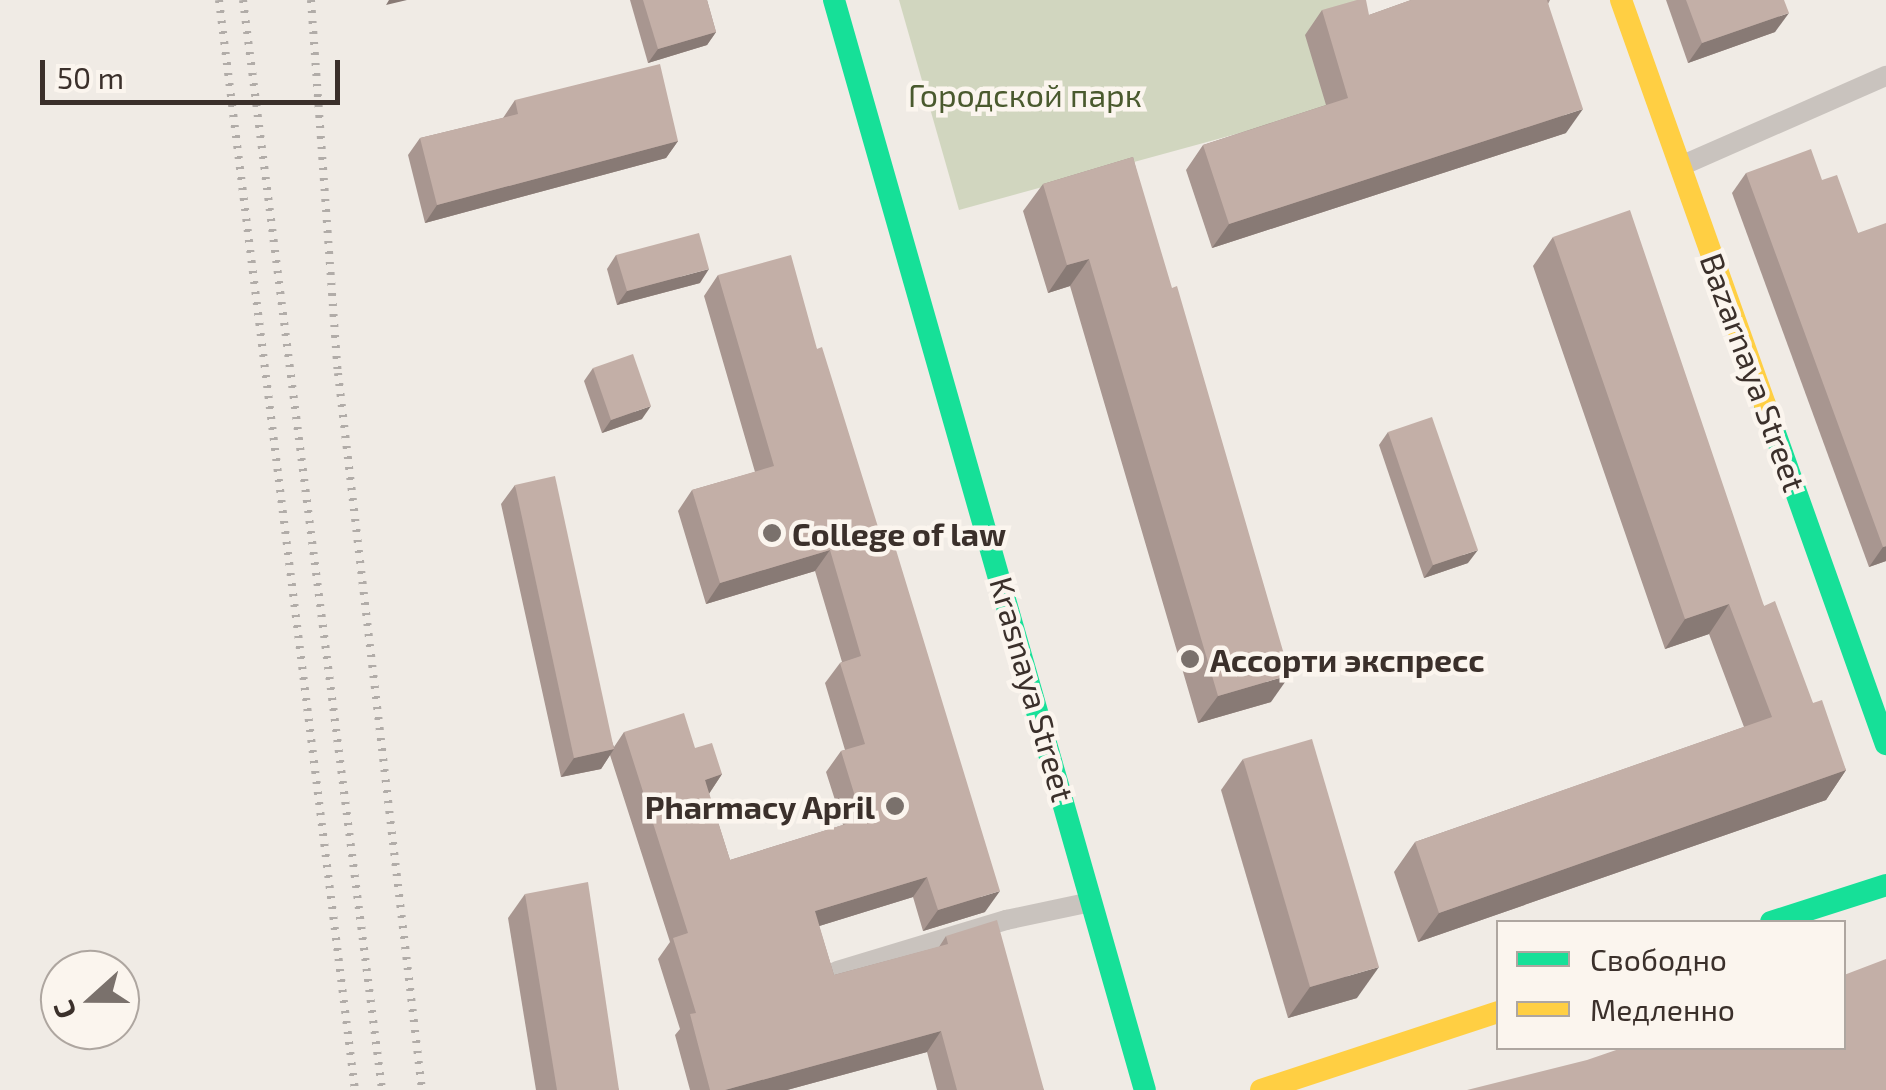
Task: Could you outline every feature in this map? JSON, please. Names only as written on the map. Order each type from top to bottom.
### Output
[{"type":"main road","name":"Krasnaya Street","points":[[834,0],[1145,1090]]},
{"type":"main road","name":"Bazarnaya Street","points":[[1621,0],[1881,712],[1886,744]]},
{"type":"main road","points":[[1778,920],[1886,884]]},
{"type":"main road","points":[[1262,1090],[1496,1013]]},
{"type":"lane","points":[[1682,166],[1886,76]]},
{"type":"lane","points":[[837,970],[1006,920],[1094,901]]},
{"type":"green space","name":"Городской парк","points":[[899,0],[1361,0],[1393,91],[959,210]]},
{"type":"building","points":[[643,0],[707,0],[716,32],[658,49]]},
{"type":"building","points":[[1366,0],[1369,15],[1411,0],[1547,0],[1583,109],[1229,224],[1203,145],[1348,98],[1322,10]]},
{"type":"building","points":[[1686,0],[1784,0],[1789,13],[1702,43]]},
{"type":"building","points":[[660,64],[678,141],[437,205],[420,138],[518,114],[515,100]]},
{"type":"building","points":[[1811,149],[1822,180],[1837,175],[1858,233],[1886,223],[1883,547],[1746,173]]},
{"type":"building","points":[[1133,157],[1172,288],[1177,286],[1290,675],[1218,696],[1089,259],[1067,265],[1043,184]]},
{"type":"building","points":[[1630,210],[1764,606],[1775,601],[1813,703],[1822,700],[1846,770],[1439,913],[1415,842],[1772,717],[1729,604],[1685,619],[1553,237]]},
{"type":"building","points":[[699,233],[709,269],[627,291],[616,255]]},
{"type":"building","points":[[791,255],[817,349],[822,347],[883,543],[893,540],[1000,891],[938,910],[927,877],[815,911],[834,975],[948,944],[946,936],[997,920],[1044,1090],[957,1090],[941,1031],[725,1090],[710,1090],[690,1014],[696,1013],[673,938],[688,933],[624,732],[684,713],[695,748],[712,743],[722,774],[705,780],[730,860],[862,819],[841,751],[865,744],[840,663],[861,656],[830,550],[720,583],[692,490],[774,466],[718,275]]},
{"type":"building","points":[[633,354],[651,406],[611,420],[593,368]]},
{"type":"building","points":[[1432,417],[1478,550],[1433,565],[1388,432]]},
{"type":"building","points":[[555,476],[614,749],[574,758],[515,485]]},
{"type":"building","points":[[1312,739],[1379,967],[1310,987],[1243,759]]},
{"type":"building","points":[[588,882],[619,1090],[557,1090],[525,894]]},
{"type":"building","points":[[1886,959],[1886,1090],[1467,1090],[1616,1050],[1846,1050],[1846,974]]},
{"type":"railway","points":[[219,0],[355,1090]]},
{"type":"railway","points":[[243,0],[382,1090]]},
{"type":"railway","points":[[311,0],[338,373],[422,1090]]},
{"type":"traffic: fast","points":[[834,0],[1145,1090]]},
{"type":"traffic: fast","points":[[1765,405],[1886,744]]},
{"type":"traffic: fast","points":[[1777,920],[1886,885]]},
{"type":"traffic: slow","points":[[1621,0],[1765,405]]},
{"type":"traffic: slow","points":[[1261,1090],[1496,1013]]},
{"type":"place","name":"College of law","points":[[772,533]]},
{"type":"place","name":"Ассорти экспресс","points":[[1190,659]]},
{"type":"place","name":"Pharmacy April","points":[[895,806]]}]
